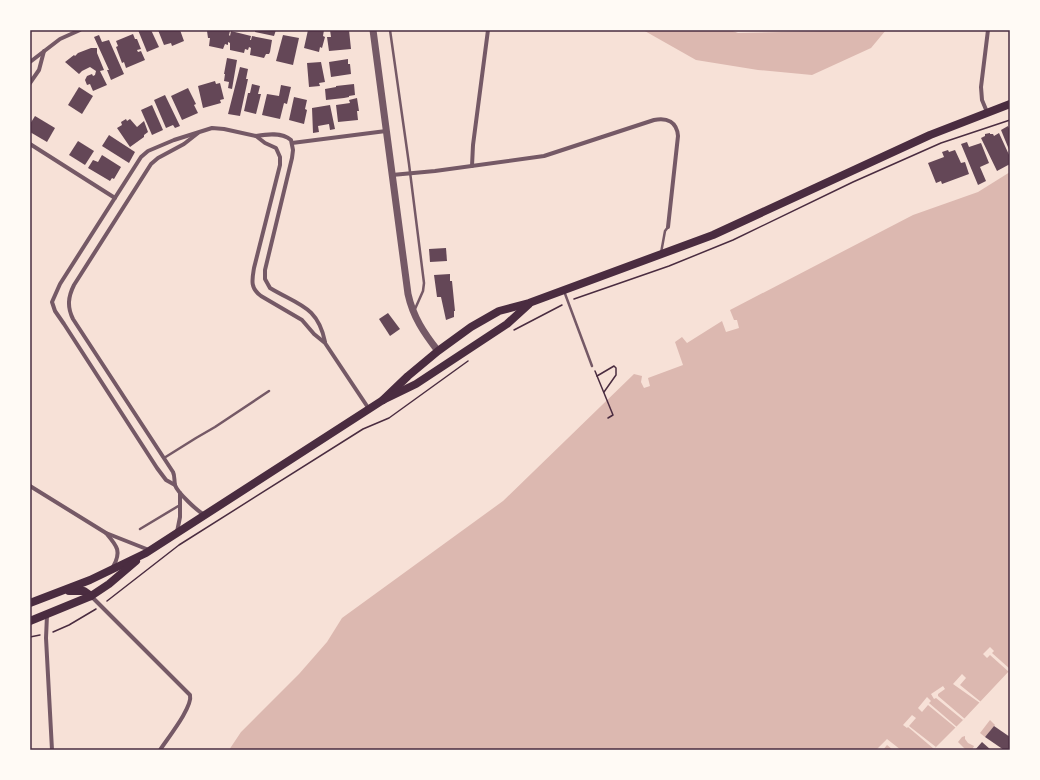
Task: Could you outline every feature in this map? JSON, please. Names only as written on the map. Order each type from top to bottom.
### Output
[{"type":"main road","points":[[383,400],[438,351],[491,315],[506,308],[529,303],[713,235],[930,135],[1010,104]]},
{"type":"main road","points":[[30,603],[112,570],[148,552],[383,400],[416,384],[507,324],[529,303]]},
{"type":"main road","points":[[438,351],[446,364]]},
{"type":"main road","points":[[30,621],[91,596],[109,584],[148,552]]},
{"type":"main road","points":[[63,591],[79,590],[84,591],[91,596]]},
{"type":"street","points":[[30,62],[60,39],[80,30]]},
{"type":"street","points":[[373,30],[407,288],[413,313],[421,329],[438,351]]},
{"type":"street","points":[[472,166],[473,145],[488,30]]},
{"type":"street","points":[[987,112],[982,100],[981,87],[988,30]]},
{"type":"street","points":[[30,83],[38,70],[44,51]]},
{"type":"street","points":[[392,175],[410,174],[544,156],[654,120],[666,119],[675,125],[678,134],[668,227]]},
{"type":"street","points":[[175,485],[166,480],[157,468],[52,303],[60,284],[143,154],[174,140],[210,128],[218,128],[256,136],[274,134],[289,138],[292,143],[292,158],[264,276],[266,283],[270,288],[304,306],[312,313],[322,330],[325,343]]},
{"type":"street","points":[[292,143],[386,130]]},
{"type":"street","points":[[200,132],[184,144],[158,158],[151,164],[74,285],[69,297],[69,308],[73,319],[174,474],[175,485],[180,493],[200,512],[206,515]]},
{"type":"street","points":[[256,136],[265,143],[276,148],[280,155],[280,161],[254,268],[252,280],[255,291],[302,320],[314,334],[325,343],[369,409]]},
{"type":"street","points":[[30,144],[115,198]]},
{"type":"street","points":[[30,486],[106,533],[148,552]]},
{"type":"street","points":[[176,534],[180,517],[180,493]]},
{"type":"street","points":[[106,533],[118,548],[117,561],[112,570]]},
{"type":"street","points":[[91,596],[186,690],[190,696],[190,703],[187,709],[160,750]]},
{"type":"street","points":[[47,615],[46,634],[49,718],[52,750]]},
{"type":"lane","points":[[390,30],[424,283],[424,291],[413,313]]},
{"type":"lane","points":[[660,255],[665,231],[668,227]]},
{"type":"lane","points":[[564,290],[592,366]]},
{"type":"lane","points":[[164,458],[215,427],[269,391]]},
{"type":"lane","points":[[140,529],[180,504]]},
{"type":"path","points":[[592,366],[613,415],[608,418]]},
{"type":"path","points":[[597,376],[614,366],[617,370],[616,375],[604,392]]},
{"type":"path","points":[[30,637],[46,634],[69,625],[100,606],[179,545],[363,429],[389,418],[442,381]]},
{"type":"shaded area","points":[[643,30],[730,30],[738,33],[824,30],[886,30],[871,48],[812,75],[758,70],[696,60]]},
{"type":"shaded area","points":[[1010,172],[1010,670],[933,750],[229,750],[241,732],[299,674],[327,642],[342,618],[503,501],[634,374],[642,376],[641,382],[644,388],[650,386],[648,378],[683,365],[675,342],[682,337],[687,343],[722,321],[726,332],[739,328],[737,320],[734,320],[730,310],[913,215],[978,192]]},
{"type":"shaded area","points":[[990,720],[995,725],[985,737],[980,733]]},
{"type":"shaded area","points":[[965,736],[968,743],[974,746],[972,750],[966,750],[958,742]]},
{"type":"pier","points":[[990,647],[994,651],[992,653],[1010,669],[1009,672],[990,655],[987,658],[983,654]]},
{"type":"pier","points":[[962,674],[966,678],[960,685],[981,702],[980,703],[953,684]]},
{"type":"pier","points":[[943,686],[945,689],[938,694],[938,696],[965,719],[963,720],[936,698],[934,699],[931,694]]},
{"type":"pier","points":[[927,697],[931,701],[929,703],[957,727],[956,728],[928,705],[922,712],[918,708]]},
{"type":"pier","points":[[912,715],[916,718],[909,726],[936,747],[934,749],[908,727],[907,728],[903,725]]},
{"type":"pier","points":[[887,739],[901,750],[893,750],[887,745],[883,750],[876,750]]},
{"type":"building","points":[[138,30],[151,30],[159,47],[147,52]]},
{"type":"building","points":[[158,30],[180,30],[184,41],[172,46],[171,43],[164,45]]},
{"type":"building","points":[[255,30],[276,30],[274,36],[255,32]]},
{"type":"building","points":[[308,30],[324,30],[323,36],[325,37],[322,48],[320,47],[319,52],[304,48]]},
{"type":"building","points":[[330,30],[349,30],[351,49],[329,51],[327,37],[331,37]]},
{"type":"building","points":[[207,31],[230,31],[230,36],[231,31],[251,36],[250,40],[252,36],[272,40],[270,52],[269,54],[266,54],[264,58],[250,55],[251,48],[249,47],[248,50],[245,49],[244,53],[230,50],[230,43],[228,42],[228,45],[225,44],[223,49],[209,46],[210,38],[208,38]]},
{"type":"building","points":[[133,34],[141,49],[137,50],[138,52],[141,51],[145,60],[126,68],[124,62],[122,63],[116,47],[118,46],[116,41]]},
{"type":"building","points":[[99,35],[102,42],[109,40],[124,74],[111,80],[107,70],[109,70],[94,37]]},
{"type":"building","points":[[283,35],[299,38],[293,65],[276,61]]},
{"type":"building","points":[[91,48],[97,48],[97,53],[104,70],[100,71],[107,85],[93,91],[90,84],[87,85],[85,80],[87,76],[92,74],[93,76],[95,75],[96,71],[90,67],[79,74],[65,62],[74,55],[75,56],[78,53]]},
{"type":"building","points":[[227,58],[237,60],[232,89],[228,88],[229,82],[224,81]]},
{"type":"building","points":[[348,59],[351,74],[331,77],[329,62]]},
{"type":"building","points":[[321,62],[325,82],[319,83],[320,86],[309,87],[307,63]]},
{"type":"building","points":[[240,67],[248,69],[246,79],[248,79],[240,116],[228,114]]},
{"type":"building","points":[[215,81],[216,84],[220,83],[224,99],[220,100],[221,103],[203,108],[198,86]]},
{"type":"building","points":[[252,84],[260,86],[258,94],[261,94],[256,114],[244,111],[248,93],[250,93]]},
{"type":"building","points":[[354,84],[355,95],[326,100],[325,89]]},
{"type":"building","points":[[281,85],[291,87],[287,104],[284,103],[280,119],[262,115],[267,94],[279,96]]},
{"type":"building","points":[[79,87],[93,96],[82,114],[68,105]]},
{"type":"building","points":[[188,88],[196,104],[194,105],[198,113],[182,120],[171,96]]},
{"type":"building","points":[[165,95],[180,126],[175,128],[173,125],[166,128],[154,100]]},
{"type":"building","points":[[294,97],[307,100],[305,109],[307,110],[304,124],[289,120]]},
{"type":"building","points":[[357,98],[359,111],[357,111],[358,120],[338,122],[336,105],[350,103],[349,100]]},
{"type":"building","points":[[152,105],[163,130],[152,135],[141,110]]},
{"type":"building","points":[[330,105],[335,129],[330,130],[329,124],[318,126],[319,132],[313,133],[312,108]]},
{"type":"building","points":[[35,116],[55,128],[47,142],[30,132],[30,124]]},
{"type":"building","points":[[126,119],[127,121],[130,119],[137,127],[144,121],[148,132],[144,135],[144,137],[130,147],[117,128],[122,125],[121,122]]},
{"type":"building","points":[[1008,126],[1010,131],[1010,152],[1001,130]]},
{"type":"building","points":[[990,133],[994,136],[999,133],[1010,157],[1010,164],[997,171],[981,138],[985,136],[985,134]]},
{"type":"building","points":[[109,135],[135,152],[129,163],[102,146]]},
{"type":"building","points":[[78,141],[94,151],[85,165],[69,155]]},
{"type":"building","points":[[967,142],[969,147],[981,143],[989,163],[980,167],[986,181],[978,185],[961,144]]},
{"type":"building","points":[[948,150],[949,152],[955,150],[961,163],[965,162],[969,174],[942,184],[941,181],[936,183],[928,163],[944,157],[942,152]]},
{"type":"building","points":[[102,155],[121,167],[114,179],[112,178],[110,181],[88,168],[93,160],[98,162]]},
{"type":"building","points":[[446,248],[447,261],[430,262],[429,249]]},
{"type":"building","points":[[450,274],[455,311],[454,317],[446,320],[441,297],[437,297],[434,275]]},
{"type":"building","points":[[388,313],[400,329],[390,336],[379,319]]},
{"type":"building","points":[[994,726],[1010,737],[1010,750],[1004,750],[985,737]]},
{"type":"building","points":[[982,742],[991,750],[975,750]]}]
